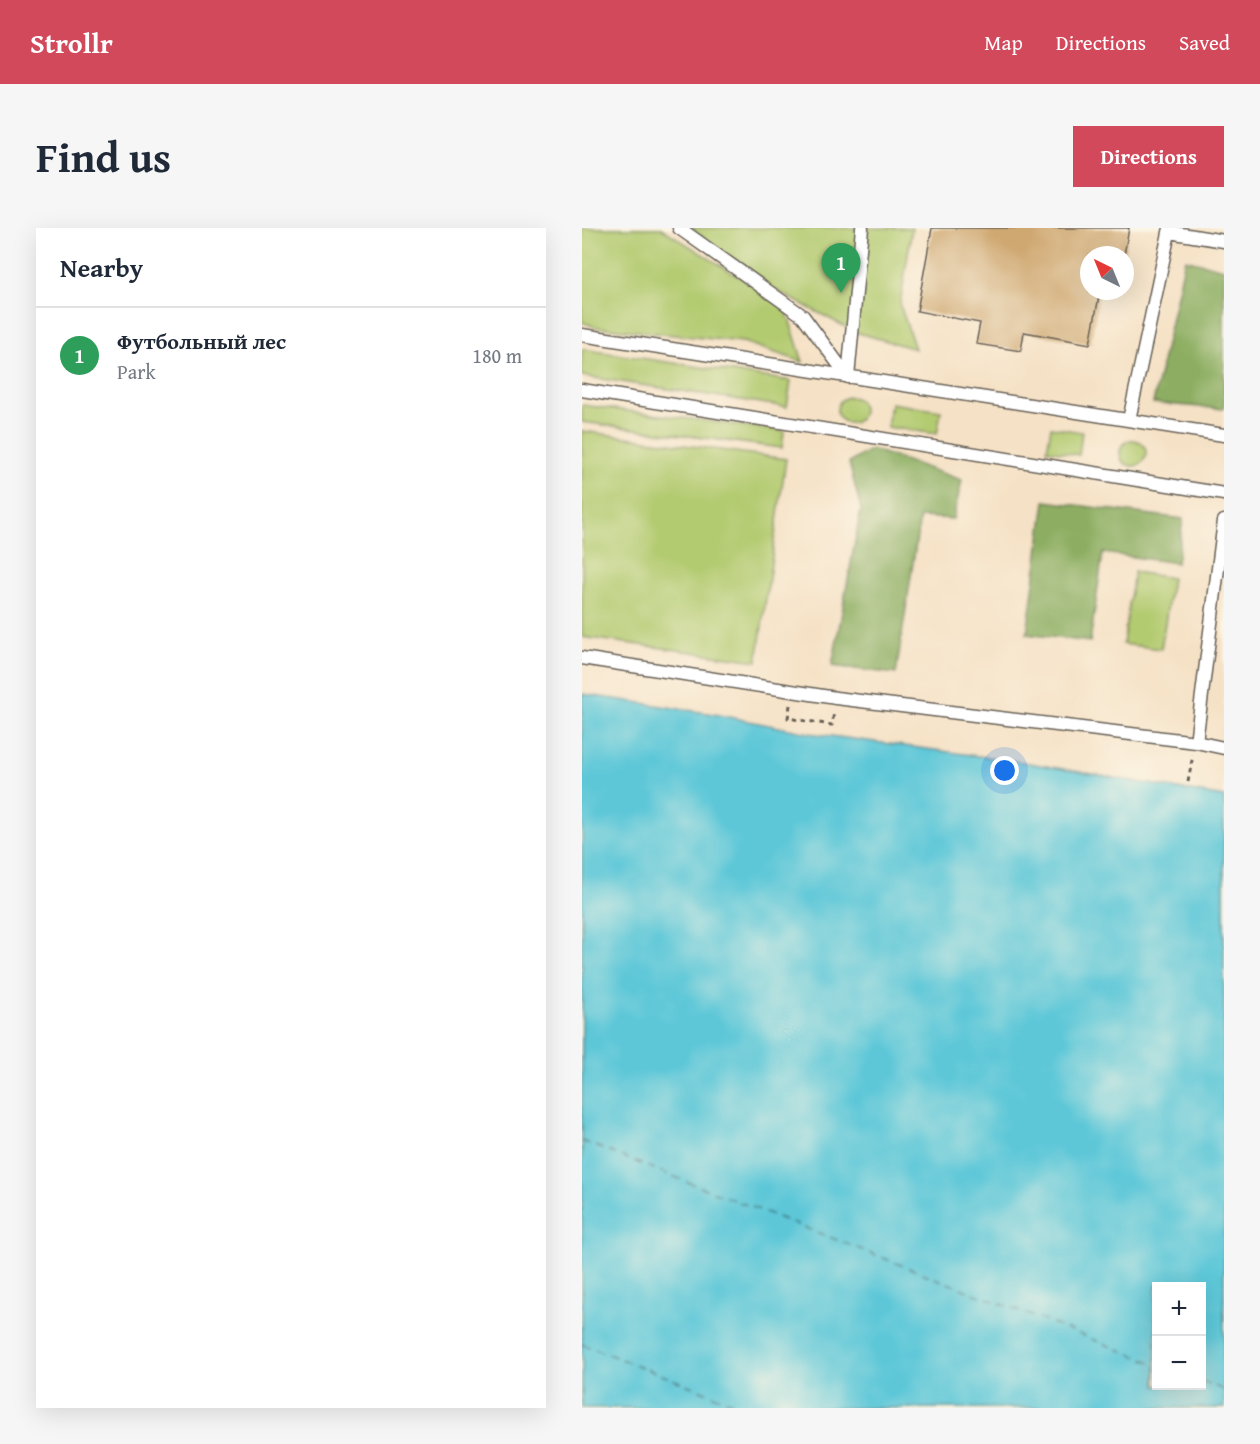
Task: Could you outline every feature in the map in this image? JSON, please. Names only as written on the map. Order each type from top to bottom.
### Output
[{"type":"street","points":[[679,228],[803,316],[848,377]]},
{"type":"street","points":[[848,377],[862,228]]},
{"type":"street","points":[[1130,420],[1170,230],[1224,241]]},
{"type":"street","points":[[582,335],[1224,435]]},
{"type":"street","points":[[582,390],[1224,494]]},
{"type":"street","points":[[1196,742],[1224,521]]},
{"type":"street","points":[[582,658],[836,698],[1196,742],[1224,748]]},
{"type":"path","points":[[788,718],[832,725]]},
{"type":"path","points":[[810,727],[811,722]]},
{"type":"path","points":[[1188,782],[1196,742]]},
{"type":"green space","points":[[582,228],[661,228],[785,306],[803,362],[743,342],[595,327],[582,322]]},
{"type":"green space","points":[[691,228],[912,228],[900,305],[915,349],[855,332],[758,281]]},
{"type":"green space","points":[[1185,259],[1224,269],[1224,409],[1153,403]]},
{"type":"green space","points":[[582,349],[791,381],[787,407],[582,376]]},
{"type":"green space","points":[[850,397],[859,401],[863,410],[859,419],[850,423],[841,419],[837,410],[841,401]]},
{"type":"green space","points":[[891,403],[941,411],[937,434],[887,427]]},
{"type":"green space","points":[[582,405],[784,431],[782,448],[582,422]]},
{"type":"green space","points":[[1051,427],[1082,432],[1079,455],[1047,450]]},
{"type":"green space","points":[[582,431],[786,459],[757,661],[582,637]]},
{"type":"green space","points":[[1133,440],[1142,444],[1146,453],[1142,462],[1133,466],[1124,462],[1120,453],[1124,444]]},
{"type":"green space","points":[[871,449],[962,480],[953,519],[920,517],[896,674],[832,666],[861,509],[849,463]]},
{"type":"green space","points":[[1045,501],[1183,519],[1177,563],[1103,553],[1090,642],[1027,634]]},
{"type":"green space","points":[[1134,572],[1172,578],[1161,649],[1123,644]]},
{"type":"water","points":[[582,694],[714,714],[809,733],[1023,762],[1224,797],[1224,1408],[582,1408]]},
{"type":"building","points":[[932,228],[1129,228],[1126,246],[1080,246],[1080,300],[1098,300],[1090,344],[1024,332],[1021,351],[976,344],[980,323],[917,311]]},
{"type":"ferry route","points":[[582,1141],[1152,1362]]},
{"type":"ferry route","points":[[582,1344],[747,1408]]},
{"type":"ferry route","points":[[1206,1383],[1224,1390]]},
{"type":"place","name":"Футбольный лес","points":[[841,293]]}]
